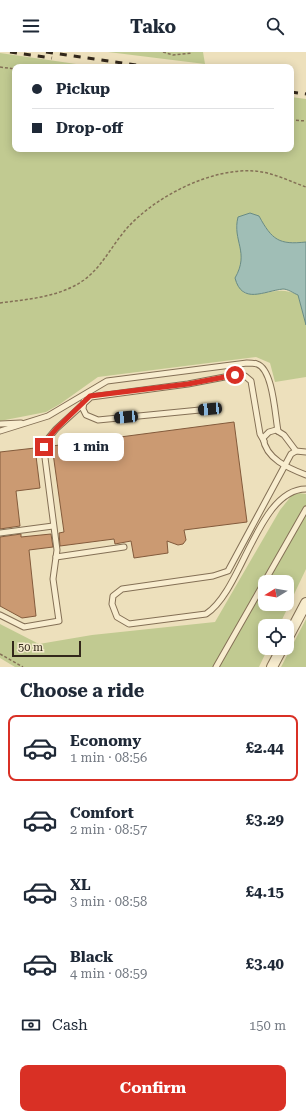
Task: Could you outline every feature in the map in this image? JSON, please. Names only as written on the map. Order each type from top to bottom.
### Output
[{"type":"street","points":[[294,626],[306,603]]},
{"type":"street","points":[[272,667],[278,655]]},
{"type":"lane","points":[[0,431],[48,416],[107,381],[247,363],[257,364],[265,370],[269,380],[278,431]]},
{"type":"lane","points":[[0,615],[24,627],[59,621],[52,579],[57,550],[44,449],[46,441],[56,429],[90,396],[188,384],[235,375],[245,376],[251,381],[260,434],[264,441]]},
{"type":"lane","points":[[80,397],[84,402],[83,409],[86,415],[98,420],[210,409]]},
{"type":"lane","points":[[0,424],[29,423]]},
{"type":"lane","points":[[296,451],[284,435],[278,431],[269,432],[263,438],[264,446],[272,456],[286,467],[306,475]]},
{"type":"lane","points":[[306,452],[296,451],[291,454],[286,467],[228,570],[213,576],[122,590],[113,596],[112,604],[116,617],[130,624],[206,614],[214,608],[232,580],[273,507],[291,492],[306,489]]},
{"type":"lane","points":[[216,667],[306,508]]},
{"type":"lane","points":[[0,533],[53,526]]},
{"type":"lane","points":[[56,557],[124,547]]},
{"type":"path","points":[[163,52],[173,55],[192,53]]},
{"type":"path","points":[[0,67],[12,69]]},
{"type":"path","points":[[294,120],[306,121]]},
{"type":"path","points":[[0,303],[55,294],[67,290],[85,279],[99,266],[134,221],[145,210],[186,185],[213,177],[253,171],[268,173],[306,187]]},
{"type":"path","points":[[0,654],[23,667]]},
{"type":"green space","points":[[108,52],[203,52],[205,64]]},
{"type":"green space","points":[[0,53],[76,64],[12,64],[12,152],[294,152],[294,97],[306,99],[306,242],[289,243],[277,239],[268,231],[259,216],[236,226],[241,258],[235,278],[244,293],[258,294],[284,291],[298,295],[306,325],[306,377],[275,382],[270,363],[256,357],[98,377],[46,412],[0,421]]},
{"type":"green space","points":[[299,493],[306,494],[306,569],[294,594],[294,575],[258,575],[258,611],[286,611],[282,619],[258,619],[258,655],[265,655],[259,667],[15,667],[0,658],[0,624],[39,644],[92,635],[215,622],[280,510],[292,495]]},
{"type":"green space","points":[[306,619],[306,667],[281,667],[287,655],[294,655],[294,642]]},
{"type":"water","points":[[250,213],[259,216],[268,231],[277,239],[289,243],[306,242],[306,325],[298,295],[289,290],[283,289],[261,294],[248,294],[238,286],[235,278],[241,261],[241,254],[237,233],[238,217]]},
{"type":"building","points":[[234,422],[247,522],[184,530],[186,540],[183,544],[178,545],[167,541],[168,553],[134,558],[131,541],[115,544],[114,539],[60,546],[59,533],[64,532],[52,446]]},
{"type":"building","points":[[35,448],[40,488],[16,491],[20,526],[0,529],[0,452]]},
{"type":"building","points":[[21,534],[21,537],[51,534],[53,547],[29,550],[36,616],[22,618],[0,606],[0,537]]},
{"type":"railway","points":[[10,52],[52,58]]},
{"type":"railway","points":[[46,52],[129,64]]},
{"type":"railway","points":[[294,92],[306,94]]},
{"type":"route","points":[[44,447],[46,441],[56,429],[90,396],[164,388],[235,375]]}]
